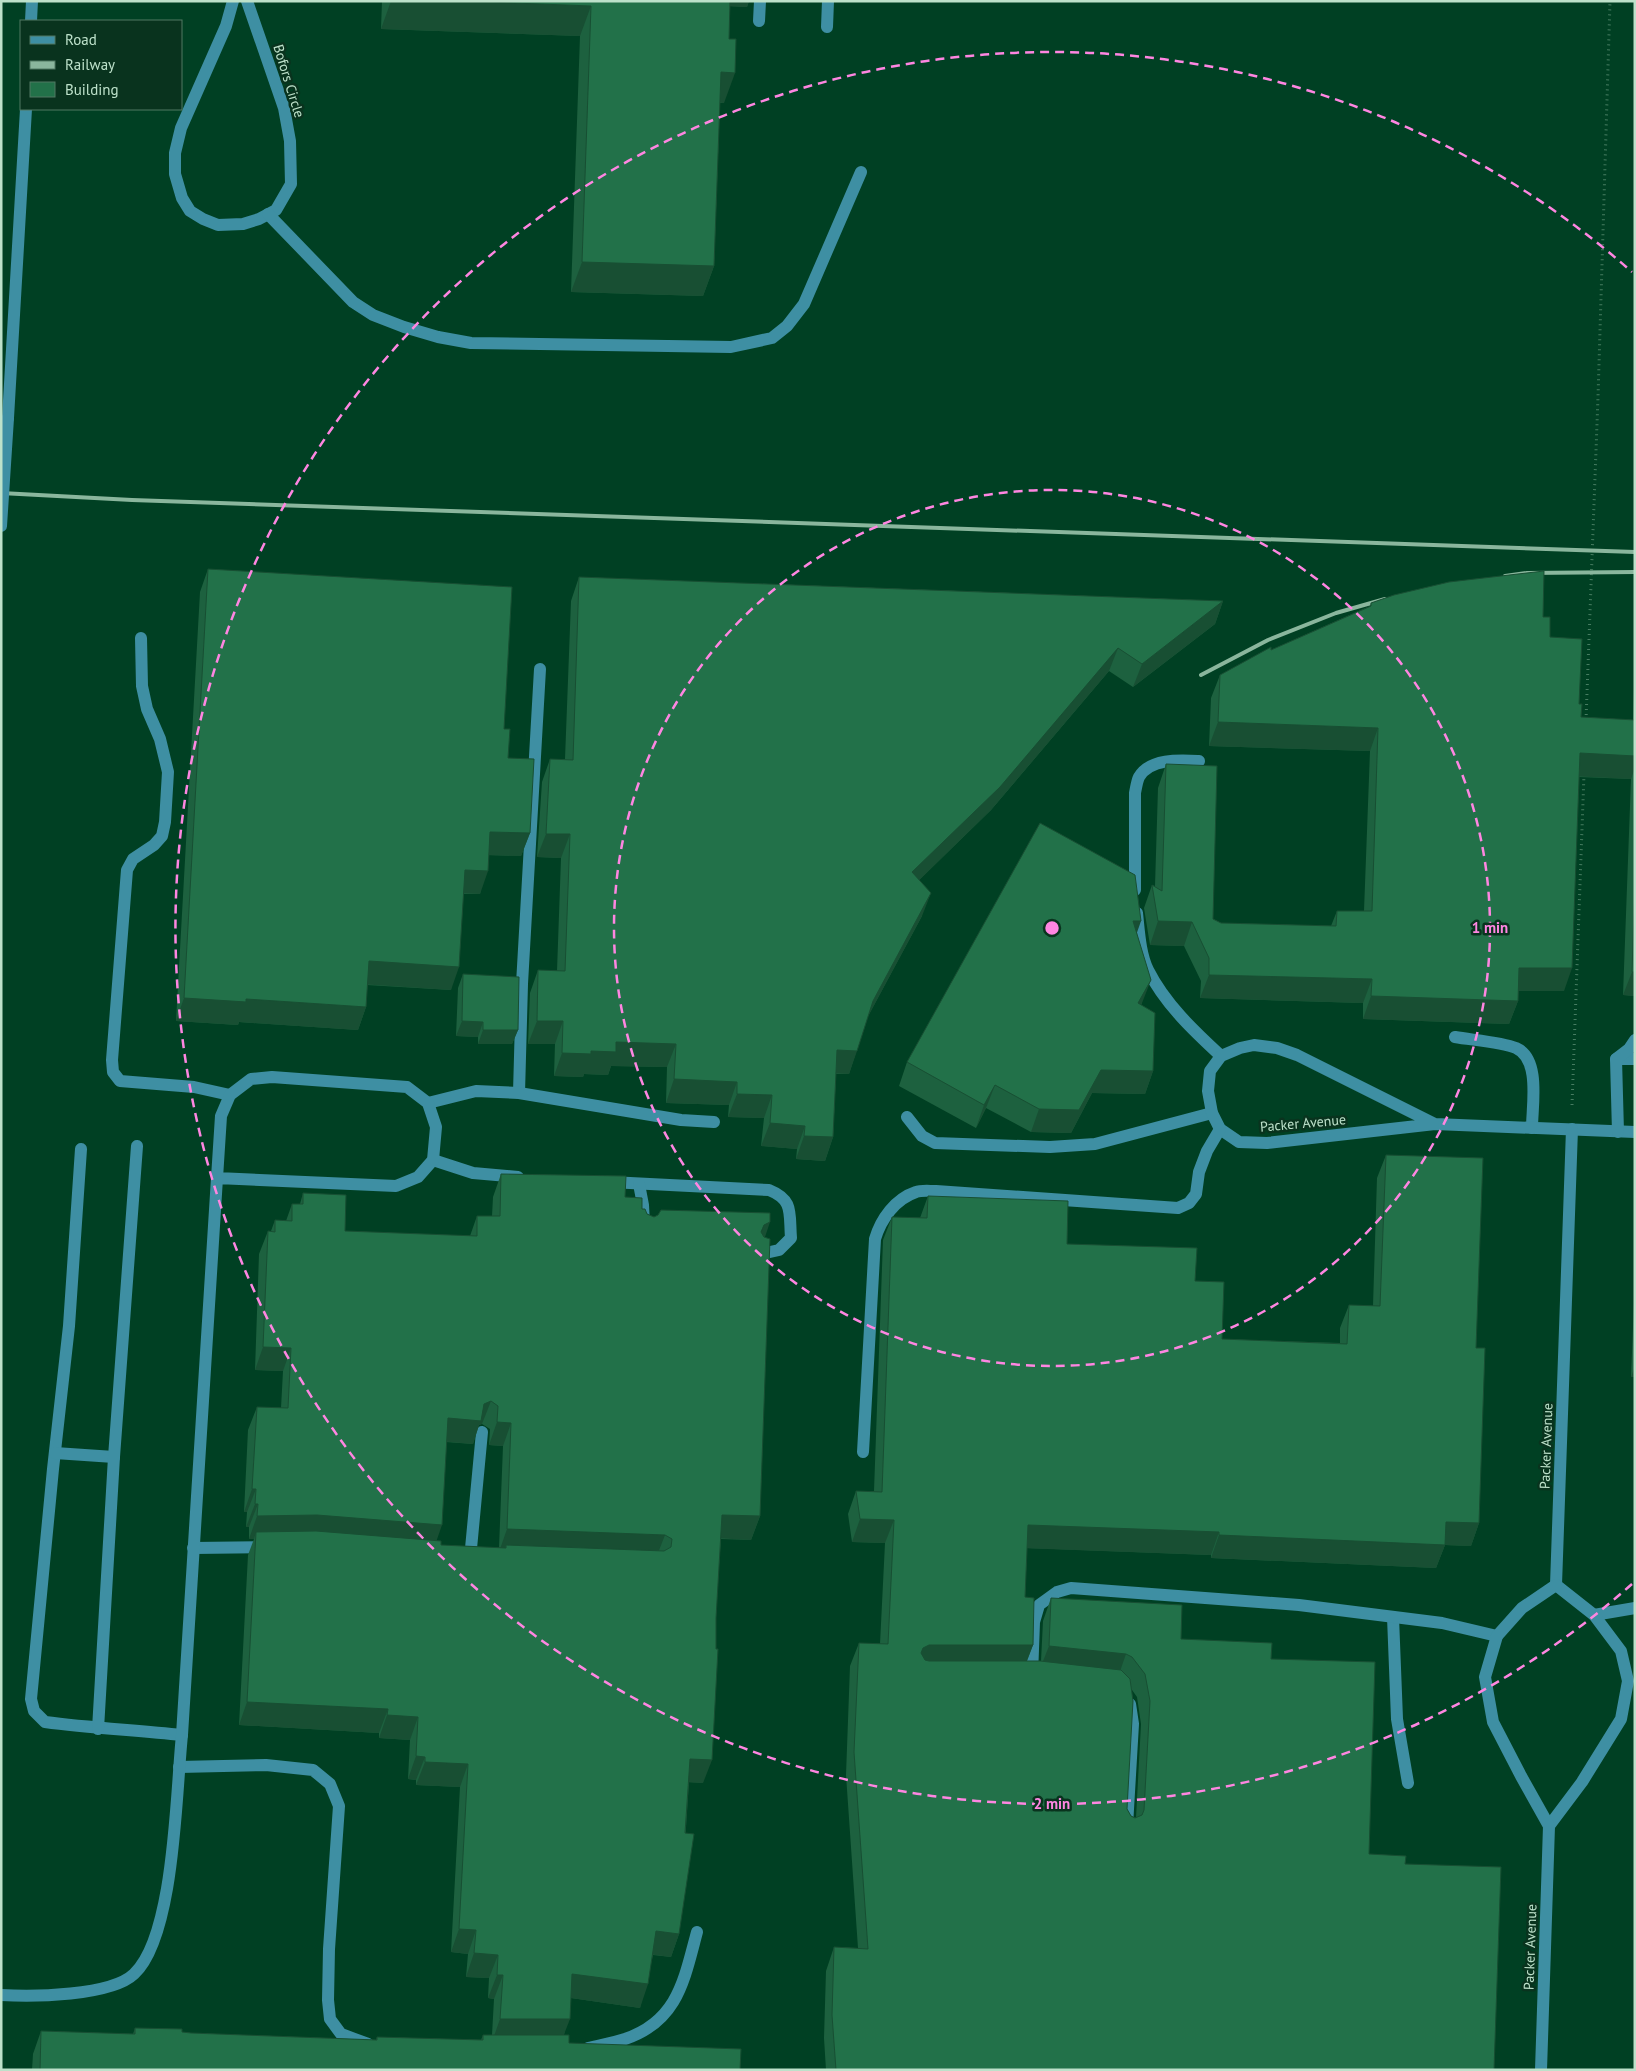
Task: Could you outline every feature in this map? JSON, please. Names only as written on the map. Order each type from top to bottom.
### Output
[{"type":"street","points":[[31,20],[32,1]]},
{"type":"street","name":"Bofors Circle","points":[[233,1],[226,26],[181,128],[174,153],[174,174],[182,198],[190,211],[218,225],[243,224],[276,210],[291,184],[290,141],[284,108],[247,1]]},
{"type":"street","points":[[760,1],[760,21]]},
{"type":"street","points":[[827,27],[828,1]]},
{"type":"street","points":[[1,526],[26,110]]},
{"type":"street","points":[[268,214],[353,302],[373,315],[438,337],[471,342],[731,347],[772,338],[787,326],[804,304],[861,172]]},
{"type":"street","points":[[141,638],[142,686],[147,709],[160,739],[168,772],[166,822],[162,836],[154,845],[132,859],[128,870],[112,1060],[113,1072],[120,1081],[194,1087],[230,1095]]},
{"type":"street","points":[[519,1093],[522,984],[540,669]]},
{"type":"street","points":[[863,1452],[875,1238],[879,1226],[888,1211],[916,1192],[936,1191],[1178,1208],[1188,1203],[1196,1194],[1199,1172],[1204,1158],[1220,1129],[1212,1113],[1208,1091],[1210,1071],[1221,1056],[1166,999],[1148,969],[1139,934],[1134,883],[1135,793],[1139,777],[1150,767],[1173,760],[1199,761]]},
{"type":"street","points":[[1455,1037],[1517,1048],[1530,1060],[1534,1080],[1532,1128]]},
{"type":"street","points":[[1616,1059],[1629,1049],[1635,1040]]},
{"type":"street","name":"Packer Avenue","points":[[1221,1056],[1240,1048],[1254,1046],[1277,1048],[1297,1055],[1435,1124]]},
{"type":"street","points":[[1616,1059],[1635,1059]]},
{"type":"street","points":[[1616,1059],[1618,1132]]},
{"type":"street","points":[[1,1995],[72,1993],[110,1988],[134,1975],[147,1956],[157,1930],[166,1892],[176,1833],[216,1178],[221,1116],[230,1095],[252,1080],[272,1077],[407,1087],[428,1103],[436,1128],[433,1160],[418,1177],[396,1186],[216,1178]]},
{"type":"street","points":[[428,1103],[476,1091],[519,1093],[680,1120],[714,1122]]},
{"type":"street","points":[[907,1116],[922,1136],[934,1143],[1050,1147],[1095,1144],[1212,1113]]},
{"type":"street","name":"Packer Avenue","points":[[1220,1129],[1239,1142],[1267,1143],[1435,1124],[1635,1132]]},
{"type":"street","name":"Packer Avenue","points":[[1556,1584],[1572,1129]]},
{"type":"street","points":[[98,1729],[114,1457],[137,1146]]},
{"type":"street","points":[[82,1149],[69,1326],[31,1699],[34,1711],[44,1722],[98,1729],[182,1735]]},
{"type":"street","points":[[433,1160],[473,1173],[529,1178]]},
{"type":"street","points":[[593,1182],[769,1190],[781,1195],[787,1202],[791,1238],[779,1250],[762,1254]]},
{"type":"street","points":[[638,1184],[643,1205],[645,1232]]},
{"type":"street","points":[[470,1559],[482,1432]]},
{"type":"street","points":[[55,1453],[114,1457]]},
{"type":"street","points":[[193,1548],[282,1546]]},
{"type":"street","points":[[1556,1584],[1594,1615],[1621,1651],[1628,1681],[1621,1719],[1606,1747],[1549,1826],[1493,1722],[1485,1677],[1497,1636],[1522,1608],[1556,1584]]},
{"type":"street","points":[[1013,1676],[1036,1677],[1034,1622],[1039,1605],[1057,1592],[1071,1588],[1299,1605],[1463,1627],[1497,1636]]},
{"type":"street","points":[[1594,1615],[1635,1608]]},
{"type":"street","points":[[1394,1617],[1397,1719],[1408,1783]]},
{"type":"street","points":[[1124,1691],[1129,1699],[1133,1724],[1127,1833]]},
{"type":"street","points":[[179,1767],[266,1765],[313,1770],[330,1784],[340,1806],[329,1949],[328,2000],[330,2019],[340,2034],[363,2044],[381,2045]]},
{"type":"street","name":"Packer Avenue","points":[[1541,2070],[1549,1826]]},
{"type":"street","points":[[574,2050],[583,2050],[626,2039],[652,2026],[673,2005],[684,1983],[697,1932]]},
{"type":"path","points":[[1585,730],[1598,397],[1610,1]]},
{"type":"path","points":[[1572,1129],[1584,769]]},
{"type":"building","points":[[461,1],[730,1],[729,39],[736,39],[735,73],[721,72],[714,266],[582,262],[591,6]]},
{"type":"building","points":[[208,569],[512,587],[504,729],[510,729],[508,758],[534,759],[530,833],[490,832],[488,871],[465,870],[459,967],[369,961],[366,1007],[246,999],[246,1002],[184,998]]},
{"type":"building","points":[[1544,571],[1543,617],[1550,617],[1550,637],[1582,639],[1579,704],[1582,704],[1581,717],[1635,720],[1635,756],[1580,753],[1572,968],[1519,968],[1518,1001],[1371,996],[1372,979],[1209,975],[1209,958],[1192,922],[1158,921],[1152,885],[1162,891],[1166,764],[1217,766],[1213,919],[1221,923],[1336,926],[1337,911],[1372,911],[1378,728],[1218,722],[1220,675],[1271,647],[1271,650],[1371,606],[1371,603],[1394,595],[1449,582]]},
{"type":"building","points":[[579,577],[1223,601],[1142,664],[1118,648],[1000,787],[912,872],[931,893],[873,1001],[857,1051],[837,1050],[833,1137],[804,1136],[805,1126],[770,1123],[772,1095],[737,1094],[737,1082],[674,1079],[676,1044],[616,1042],[616,1052],[591,1051],[591,1054],[562,1053],[563,1021],[537,1021],[538,970],[565,971],[570,834],[546,834],[550,759],[573,760]]},
{"type":"building","points":[[1040,823],[1135,875],[1141,921],[1133,921],[1151,980],[1138,1003],[1155,1013],[1153,1071],[1101,1070],[1079,1110],[1039,1109],[995,1085],[984,1105],[907,1062]]},
{"type":"building","points":[[1635,883],[1635,972],[1632,972]]},
{"type":"building","points":[[463,974],[519,977],[518,1030],[483,1030],[483,1022],[462,1021]]},
{"type":"building","points":[[1386,1155],[1483,1158],[1476,1348],[1485,1348],[1479,1523],[1446,1522],[1445,1545],[1219,1535],[1219,1532],[1028,1525],[1025,1597],[1034,1598],[1033,1645],[929,1645],[923,1648],[921,1653],[925,1660],[929,1661],[1040,1661],[1121,1670],[1130,1679],[1133,1701],[1127,1809],[1131,1816],[1135,1818],[1142,1815],[1144,1810],[1150,1701],[1145,1674],[1132,1657],[1126,1654],[1049,1646],[1051,1598],[1182,1605],[1181,1639],[1272,1643],[1271,1659],[1375,1662],[1369,1854],[1406,1856],[1405,1864],[1501,1867],[1494,2070],[836,2070],[832,2015],[834,1947],[868,1949],[854,1752],[859,1643],[888,1644],[894,1520],[860,1519],[856,1491],[882,1492],[892,1217],[927,1218],[928,1196],[1068,1201],[1067,1244],[1197,1248],[1195,1281],[1224,1282],[1222,1339],[1347,1344],[1349,1305],[1380,1306]]},
{"type":"building","points":[[501,1174],[626,1176],[625,1197],[642,1198],[642,1209],[645,1209],[647,1214],[654,1217],[661,1210],[770,1213],[770,1222],[764,1225],[761,1232],[764,1237],[770,1239],[760,1516],[722,1515],[716,1618],[716,1649],[718,1649],[712,1760],[690,1759],[685,1833],[694,1834],[679,1934],[656,1931],[648,1984],[572,1974],[570,2019],[500,2019],[503,1975],[497,1975],[498,1955],[474,1953],[476,1930],[459,1929],[468,1764],[425,1762],[425,1757],[416,1756],[418,1717],[387,1715],[388,1709],[247,1702],[256,1532],[316,1531],[441,1541],[441,1545],[506,1548],[506,1545],[664,1551],[671,1547],[672,1539],[665,1535],[507,1529],[511,1423],[497,1422],[498,1406],[491,1401],[484,1404],[481,1421],[448,1418],[442,1525],[317,1515],[257,1516],[258,1504],[255,1504],[256,1489],[252,1489],[257,1407],[288,1408],[291,1348],[263,1347],[268,1231],[275,1232],[275,1220],[292,1221],[292,1204],[303,1204],[303,1193],[346,1195],[345,1231],[477,1236],[477,1216],[500,1216]]},
{"type":"building","points":[[135,2028],[182,2029],[182,2032],[191,2033],[377,2040],[377,2037],[483,2040],[483,2035],[569,2035],[569,2043],[741,2049],[740,2070],[40,2070],[41,2031],[135,2034]]},
{"type":"railway","points":[[1,493],[132,500],[1635,552]]},
{"type":"railway","points":[[1505,576],[1527,573],[1635,572]]},
{"type":"railway","points":[[1201,675],[1268,640],[1336,613],[1385,599]]}]
